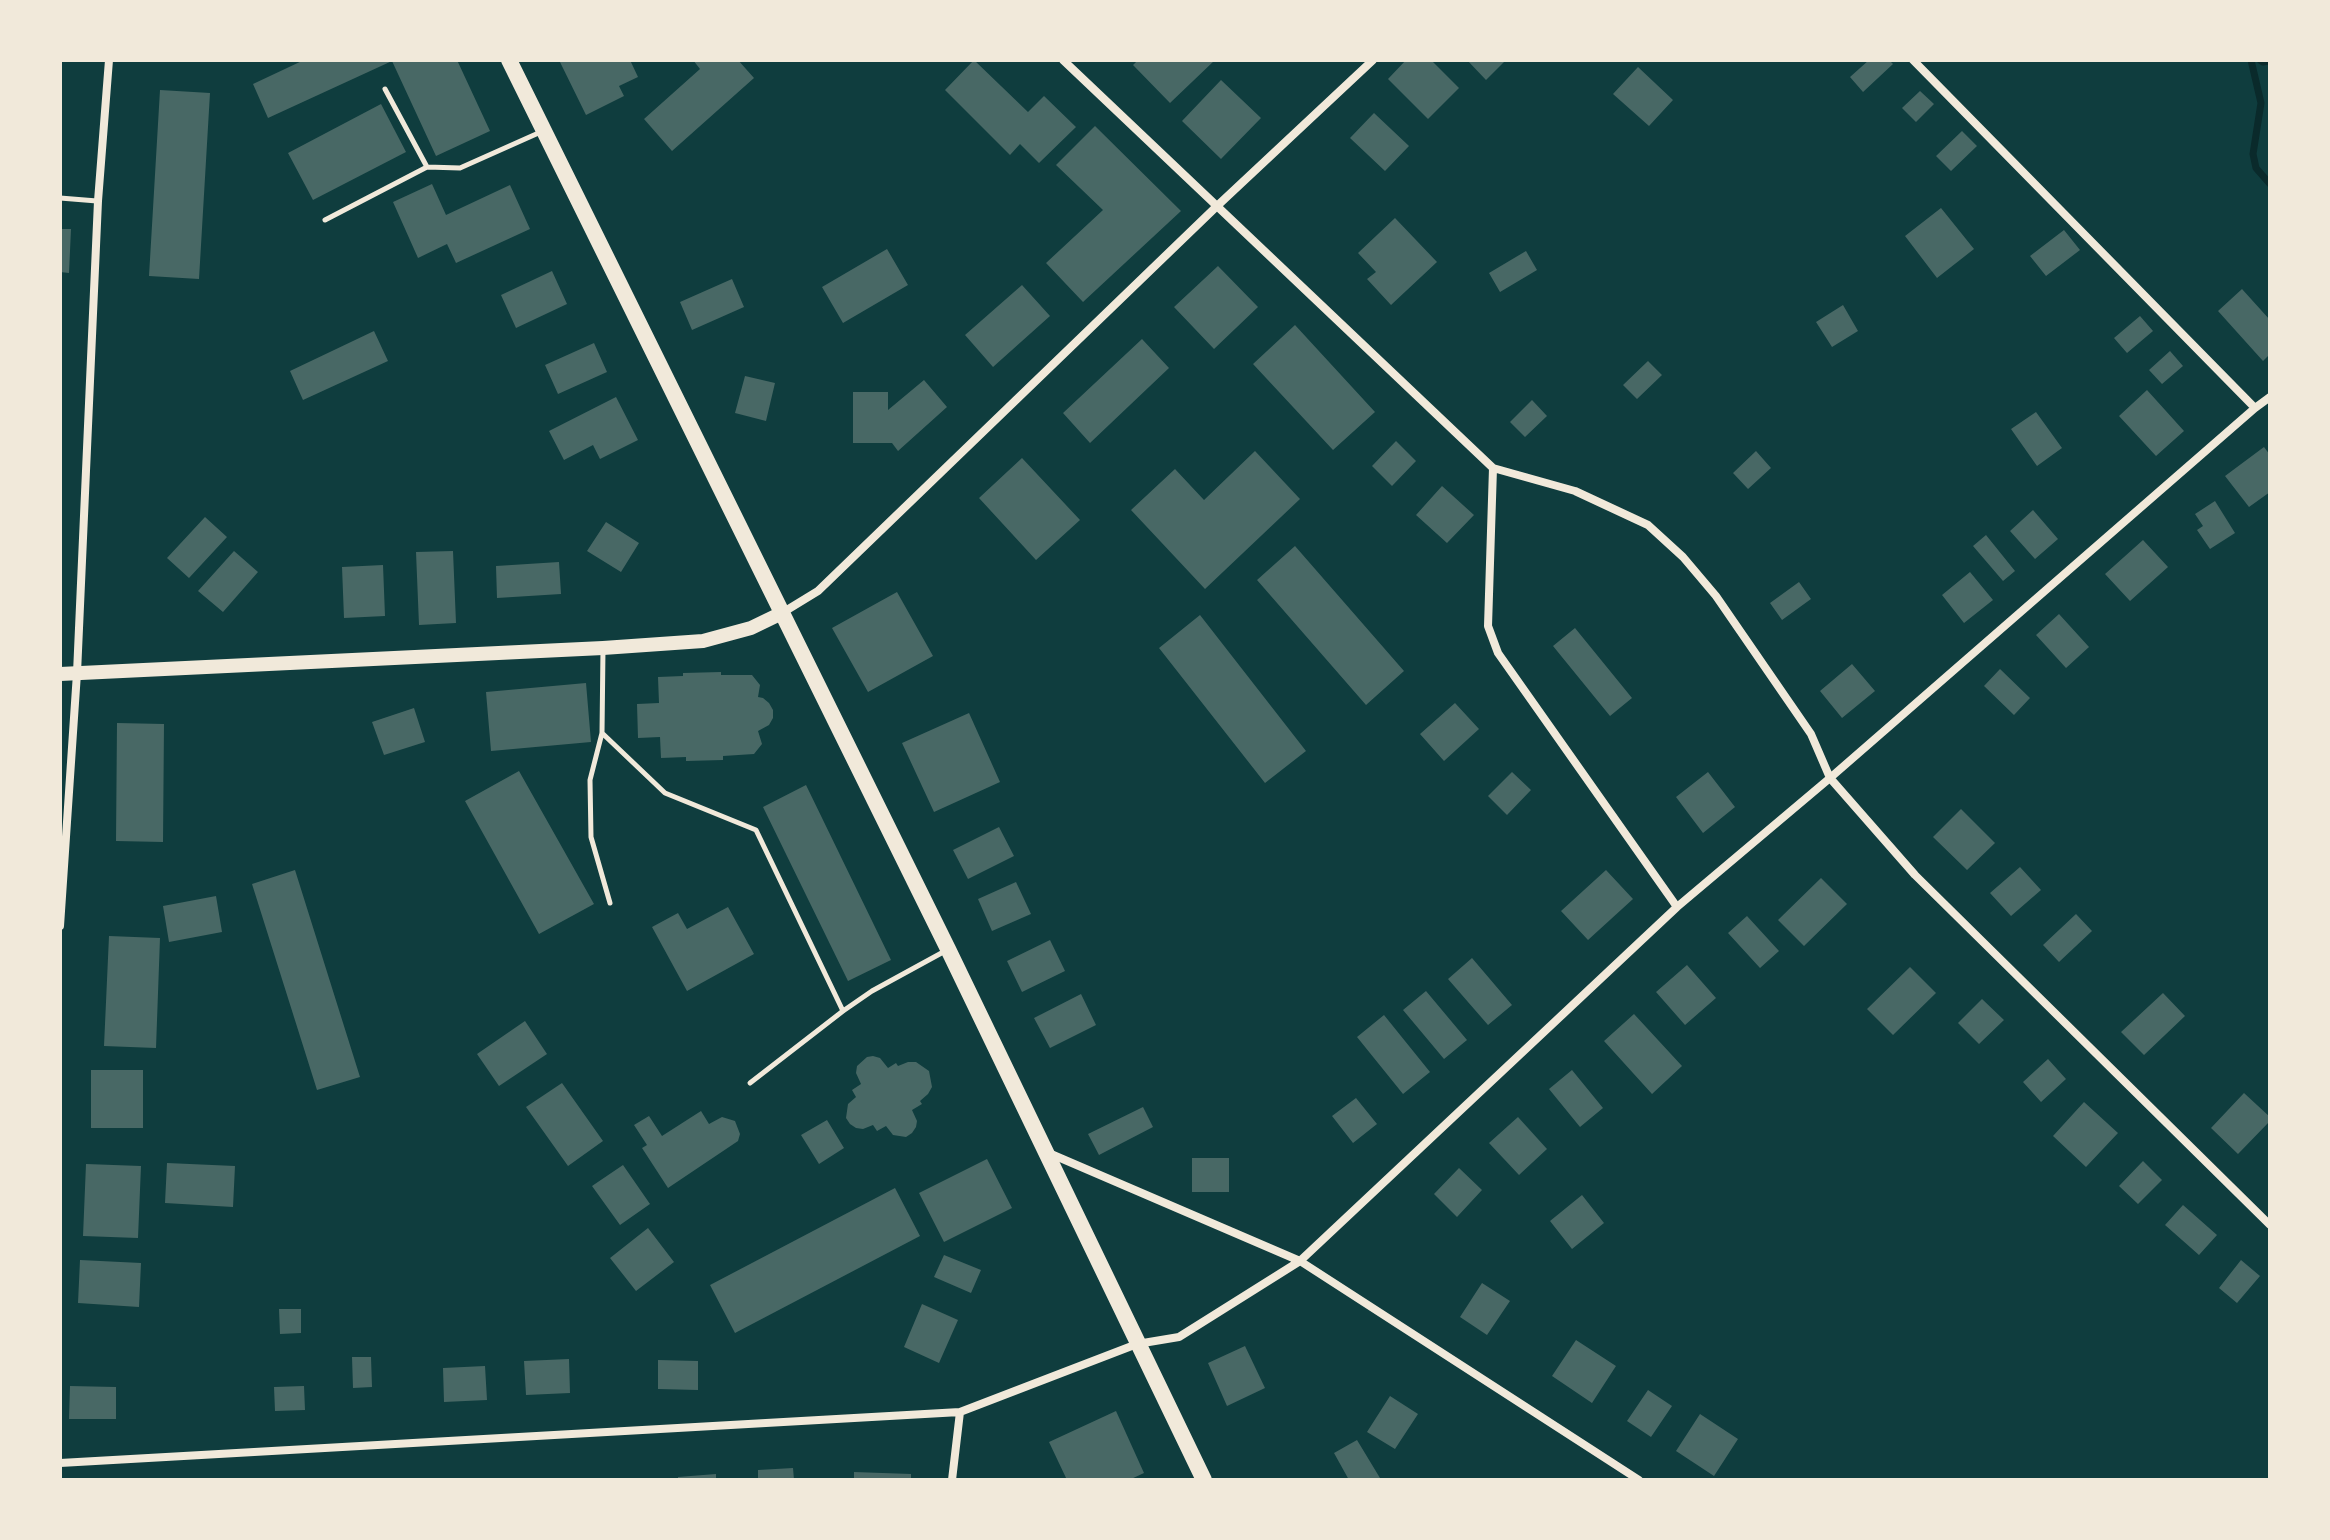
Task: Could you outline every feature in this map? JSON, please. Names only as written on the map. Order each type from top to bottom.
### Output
[{"type":"main road","points":[[509,60],[948,949],[1204,1480]]},
{"type":"main road","points":[[60,674],[703,641],[751,628],[782,613]]},
{"type":"street","points":[[60,926],[77,673],[98,201],[109,60]]},
{"type":"street","points":[[1063,60],[1493,468],[1575,491],[1648,525],[1683,557],[1716,596],[1811,734],[1830,778],[1915,875],[2270,1225]]},
{"type":"street","points":[[782,613],[818,591],[1373,60]]},
{"type":"street","points":[[1913,60],[2255,408]]},
{"type":"street","points":[[60,1463],[960,1412],[1137,1344],[1179,1337],[1300,1261],[1677,907],[2270,397]]},
{"type":"street","points":[[1493,468],[1488,626],[1498,653],[1677,907]]},
{"type":"street","points":[[1046,1152],[1300,1261],[1639,1480]]},
{"type":"street","points":[[952,1480],[960,1412]]},
{"type":"lane","points":[[385,89],[427,167]]},
{"type":"lane","points":[[325,220],[427,167],[460,168],[544,131]]},
{"type":"lane","points":[[60,198],[98,201]]},
{"type":"lane","points":[[603,648],[602,733],[590,780],[591,837],[610,903]]},
{"type":"lane","points":[[602,733],[665,793],[756,830],[843,1011]]},
{"type":"lane","points":[[750,1083],[872,991],[948,949]]},
{"type":"building","points":[[304,60],[457,60],[490,131],[436,156],[392,61],[268,118],[253,84]]},
{"type":"building","points":[[559,60],[630,60],[638,77],[619,86],[624,96],[586,115]]},
{"type":"building","points":[[693,60],[738,60],[754,78],[672,151],[644,119],[700,69]]},
{"type":"building","points":[[974,60],[1028,112],[1044,96],[1076,127],[1039,163],[1020,144],[1010,155],[945,90]]},
{"type":"building","points":[[1138,60],[1215,60],[1170,103],[1133,65]]},
{"type":"building","points":[[1406,60],[1431,60],[1459,88],[1428,119],[1388,79]]},
{"type":"building","points":[[1467,60],[1506,60],[1486,80]]},
{"type":"building","points":[[1869,60],[1889,60],[1893,64],[1863,92],[1850,77]]},
{"type":"building","points":[[1638,67],[1673,100],[1649,126],[1613,94]]},
{"type":"building","points":[[1221,80],[1261,118],[1221,159],[1182,121]]},
{"type":"building","points":[[160,90],[210,93],[199,279],[149,276]]},
{"type":"building","points":[[1920,91],[1934,104],[1916,122],[1902,108]]},
{"type":"building","points":[[381,104],[406,152],[313,200],[288,153]]},
{"type":"building","points":[[1374,113],[1409,146],[1385,171],[1350,138]]},
{"type":"building","points":[[1095,126],[1181,211],[1083,302],[1046,263],[1103,210],[1056,165]]},
{"type":"building","points":[[1962,131],[1977,146],[1951,171],[1936,156]]},
{"type":"building","points":[[432,184],[446,215],[510,185],[530,229],[456,263],[447,244],[418,258],[393,202]]},
{"type":"building","points":[[1941,208],[1974,249],[1937,278],[1905,236]]},
{"type":"building","points":[[1395,218],[1437,262],[1391,305],[1367,279],[1376,272],[1358,253]]},
{"type":"building","points":[[60,229],[71,229],[69,273],[60,272]]},
{"type":"building","points":[[2064,230],[2080,250],[2046,276],[2030,256]]},
{"type":"building","points":[[887,249],[908,285],[843,323],[822,287]]},
{"type":"building","points":[[1526,251],[1537,270],[1500,292],[1489,273]]},
{"type":"building","points":[[1218,266],[1258,307],[1214,349],[1174,307]]},
{"type":"building","points":[[552,271],[567,304],[516,328],[501,295]]},
{"type":"building","points":[[732,279],[744,307],[692,330],[680,302]]},
{"type":"building","points":[[1022,285],[1050,316],[993,367],[965,335]]},
{"type":"building","points":[[2242,289],[2270,320],[2270,354],[2263,361],[2218,311]]},
{"type":"building","points":[[1843,305],[1858,331],[1832,347],[1816,322]]},
{"type":"building","points":[[2140,316],[2153,331],[2127,353],[2114,338]]},
{"type":"building","points":[[1295,325],[1375,412],[1333,450],[1253,364]]},
{"type":"building","points":[[374,331],[388,361],[303,400],[290,371]]},
{"type":"building","points":[[1142,339],[1169,368],[1090,443],[1063,413]]},
{"type":"building","points":[[594,343],[607,372],[558,394],[545,365]]},
{"type":"building","points":[[2170,351],[2183,366],[2162,384],[2149,370]]},
{"type":"building","points":[[1648,361],[1662,375],[1637,399],[1623,385]]},
{"type":"building","points":[[745,376],[775,383],[766,421],[735,413]]},
{"type":"building","points":[[924,380],[947,407],[898,451],[892,443],[853,443],[853,392],[888,392],[888,410]]},
{"type":"building","points":[[2147,390],[2184,431],[2156,456],[2119,416]]},
{"type":"building","points":[[616,397],[638,440],[600,459],[593,445],[564,460],[549,431]]},
{"type":"building","points":[[1532,400],[1547,416],[1525,437],[1510,422]]},
{"type":"building","points":[[2036,412],[2062,448],[2037,466],[2011,429]]},
{"type":"building","points":[[1396,441],[1416,461],[1392,486],[1372,466]]},
{"type":"building","points":[[2264,447],[2270,455],[2270,492],[2249,507],[2225,476]]},
{"type":"building","points":[[1255,451],[1300,499],[1205,589],[1131,510],[1175,469],[1204,500]]},
{"type":"building","points":[[1756,451],[1771,468],[1748,489],[1733,473]]},
{"type":"building","points":[[1022,458],[1080,520],[1036,560],[979,498]]},
{"type":"building","points":[[1442,486],[1474,515],[1447,543],[1416,515]]},
{"type":"building","points":[[2215,501],[2235,533],[2210,549],[2197,530],[2203,526],[2195,514]]},
{"type":"building","points":[[2033,510],[2058,539],[2035,559],[2010,531]]},
{"type":"building","points":[[205,517],[227,537],[189,578],[167,558]]},
{"type":"building","points":[[606,522],[639,543],[621,572],[587,551]]},
{"type":"building","points":[[1986,535],[2015,571],[2003,581],[1973,546]]},
{"type":"building","points":[[2143,540],[2168,567],[2130,601],[2105,574]]},
{"type":"building","points":[[1295,546],[1404,671],[1366,705],[1257,580]]},
{"type":"building","points":[[234,551],[258,572],[223,612],[198,591]]},
{"type":"building","points":[[453,551],[456,623],[419,625],[416,552]]},
{"type":"building","points":[[559,562],[561,594],[497,598],[496,566]]},
{"type":"building","points":[[383,565],[385,616],[344,618],[342,567]]},
{"type":"building","points":[[1970,572],[1993,600],[1964,623],[1942,595]]},
{"type":"building","points":[[1799,582],[1811,599],[1782,620],[1770,603]]},
{"type":"building","points":[[897,592],[933,656],[868,692],[832,628]]},
{"type":"building","points":[[2059,614],[2089,647],[2066,668],[2036,635]]},
{"type":"building","points":[[1200,615],[1306,751],[1265,783],[1159,648]]},
{"type":"building","points":[[1575,628],[1632,698],[1610,716],[1553,646]]},
{"type":"building","points":[[1852,664],[1875,691],[1842,718],[1820,691]]},
{"type":"building","points":[[2000,669],[2030,698],[2014,715],[1984,686]]},
{"type":"building","points":[[721,672],[721,675],[752,675],[760,685],[758,697],[769,703],[773,710],[769,725],[758,731],[762,744],[754,754],[723,756],[723,760],[661,758],[660,737],[638,738],[637,704],[659,703],[658,677]]},
{"type":"building","points":[[586,683],[591,742],[491,751],[486,692]]},
{"type":"building","points":[[1455,703],[1479,729],[1444,761],[1420,734]]},
{"type":"building","points":[[414,708],[425,742],[384,755],[372,722]]},
{"type":"building","points":[[969,713],[1000,782],[934,812],[902,743]]},
{"type":"building","points":[[117,723],[164,724],[163,842],[116,841]]},
{"type":"building","points":[[519,771],[594,904],[539,934],[465,801]]},
{"type":"building","points":[[1512,772],[1531,790],[1507,815],[1488,796]]},
{"type":"building","points":[[1708,772],[1735,807],[1703,833],[1676,797]]},
{"type":"building","points":[[806,785],[891,960],[848,981],[763,807]]},
{"type":"building","points":[[1961,809],[1995,843],[1967,870],[1933,837]]},
{"type":"building","points":[[999,827],[1014,856],[968,879],[953,850]]},
{"type":"building","points":[[2020,867],[2041,890],[2011,916],[1990,893]]},
{"type":"building","points":[[295,870],[360,1077],[317,1090],[252,884]]},
{"type":"building","points":[[1606,870],[1633,899],[1588,940],[1561,911]]},
{"type":"building","points":[[1821,878],[1847,904],[1804,946],[1778,920]]},
{"type":"building","points":[[1016,882],[1031,914],[992,931],[978,899]]},
{"type":"building","points":[[216,896],[222,932],[169,942],[163,906]]},
{"type":"building","points":[[728,907],[754,954],[687,991],[652,927],[678,913],[687,929]]},
{"type":"building","points":[[2076,914],[2092,931],[2059,962],[2043,945]]},
{"type":"building","points":[[1747,916],[1779,951],[1760,968],[1728,933]]},
{"type":"building","points":[[109,936],[160,938],[156,1048],[104,1046]]},
{"type":"building","points":[[1050,940],[1065,971],[1022,992],[1007,961]]},
{"type":"building","points":[[1472,958],[1512,1005],[1488,1025],[1448,979]]},
{"type":"building","points":[[1687,965],[1716,998],[1685,1025],[1656,992]]},
{"type":"building","points":[[1910,967],[1936,993],[1893,1035],[1867,1009]]},
{"type":"building","points":[[1426,991],[1467,1040],[1444,1059],[1403,1010]]},
{"type":"building","points":[[2163,993],[2185,1016],[2144,1055],[2121,1032]]},
{"type":"building","points":[[1081,994],[1096,1025],[1050,1048],[1034,1018]]},
{"type":"building","points":[[1982,999],[2004,1020],[1979,1044],[1958,1023]]},
{"type":"building","points":[[1634,1014],[1682,1066],[1652,1094],[1604,1041]]},
{"type":"building","points":[[1384,1015],[1430,1072],[1403,1094],[1357,1037]]},
{"type":"building","points":[[525,1021],[547,1054],[499,1086],[477,1054]]},
{"type":"building","points":[[873,1056],[880,1058],[888,1068],[896,1063],[898,1066],[916,1062],[929,1071],[932,1087],[920,1101],[922,1104],[912,1110],[916,1127],[906,1137],[893,1135],[886,1126],[877,1131],[873,1125],[856,1128],[846,1118],[848,1104],[856,1097],[852,1090],[861,1084],[856,1073],[857,1066]]},
{"type":"building","points":[[2048,1059],[2066,1079],[2041,1102],[2023,1082]]},
{"type":"building","points":[[91,1070],[143,1070],[143,1128],[91,1128]]},
{"type":"building","points":[[1572,1070],[1603,1108],[1580,1127],[1549,1089]]},
{"type":"building","points":[[562,1083],[603,1141],[568,1166],[526,1107]]},
{"type":"building","points":[[2244,1093],[2270,1117],[2270,1121],[2238,1154],[2211,1128]]},
{"type":"building","points":[[1356,1098],[1377,1124],[1353,1143],[1332,1116]]},
{"type":"building","points":[[2084,1102],[2118,1133],[2086,1167],[2053,1136]]},
{"type":"building","points":[[1143,1107],[1153,1127],[1099,1155],[1088,1134]]},
{"type":"building","points":[[701,1111],[709,1124],[722,1117],[735,1121],[740,1134],[738,1141],[668,1188],[642,1148],[647,1145],[634,1125],[649,1116],[662,1136]]},
{"type":"building","points":[[1518,1117],[1547,1149],[1519,1175],[1489,1143]]},
{"type":"building","points":[[827,1120],[844,1148],[819,1164],[801,1135]]},
{"type":"building","points":[[1192,1158],[1229,1158],[1229,1192],[1192,1192]]},
{"type":"building","points":[[987,1159],[1012,1208],[944,1242],[919,1193]]},
{"type":"building","points":[[2143,1161],[2162,1180],[2138,1204],[2119,1186]]},
{"type":"building","points":[[167,1163],[235,1166],[233,1207],[165,1203]]},
{"type":"building","points":[[86,1164],[141,1166],[138,1238],[83,1236]]},
{"type":"building","points":[[623,1165],[650,1204],[620,1225],[592,1186]]},
{"type":"building","points":[[1459,1168],[1482,1190],[1457,1217],[1434,1194]]},
{"type":"building","points":[[895,1188],[920,1236],[735,1333],[710,1285]]},
{"type":"building","points":[[1582,1195],[1604,1223],[1572,1249],[1550,1221]]},
{"type":"building","points":[[2183,1205],[2217,1235],[2199,1255],[2165,1225]]},
{"type":"building","points":[[648,1228],[674,1262],[636,1291],[610,1258]]},
{"type":"building","points":[[944,1255],[981,1270],[971,1293],[934,1277]]},
{"type":"building","points":[[80,1260],[141,1263],[139,1307],[78,1303]]},
{"type":"building","points":[[2241,1260],[2260,1276],[2237,1303],[2219,1288]]},
{"type":"building","points":[[1482,1283],[1510,1301],[1487,1335],[1460,1317]]},
{"type":"building","points":[[922,1304],[958,1320],[939,1363],[904,1347]]},
{"type":"building","points":[[279,1309],[301,1309],[301,1333],[280,1334]]},
{"type":"building","points":[[1576,1340],[1616,1366],[1592,1403],[1552,1376]]},
{"type":"building","points":[[1245,1346],[1265,1388],[1227,1406],[1208,1363]]},
{"type":"building","points":[[352,1357],[371,1357],[372,1387],[353,1388]]},
{"type":"building","points":[[569,1359],[570,1393],[526,1395],[524,1361]]},
{"type":"building","points":[[658,1360],[698,1361],[698,1390],[658,1389]]},
{"type":"building","points":[[485,1366],[487,1400],[444,1402],[443,1368]]},
{"type":"building","points":[[70,1386],[116,1387],[116,1419],[69,1419]]},
{"type":"building","points":[[304,1386],[305,1410],[275,1411],[274,1387]]},
{"type":"building","points":[[1648,1390],[1672,1406],[1651,1437],[1627,1421]]},
{"type":"building","points":[[1390,1396],[1418,1414],[1395,1449],[1367,1432]]},
{"type":"building","points":[[1116,1411],[1144,1473],[1129,1480],[1067,1480],[1049,1442]]},
{"type":"building","points":[[1700,1414],[1738,1439],[1714,1476],[1676,1451]]},
{"type":"building","points":[[1357,1440],[1380,1478],[1377,1480],[1349,1480],[1334,1453]]},
{"type":"building","points":[[793,1468],[794,1480],[758,1480],[758,1470]]},
{"type":"building","points":[[854,1472],[911,1474],[911,1480],[854,1480]]},
{"type":"building","points":[[716,1474],[716,1480],[678,1480],[678,1477]]},
{"type":"waterway","points":[[2251,60],[2261,103],[2253,154],[2256,168],[2270,184]]},
{"type":"waterway","points":[[2260,60],[2270,61]]}]
